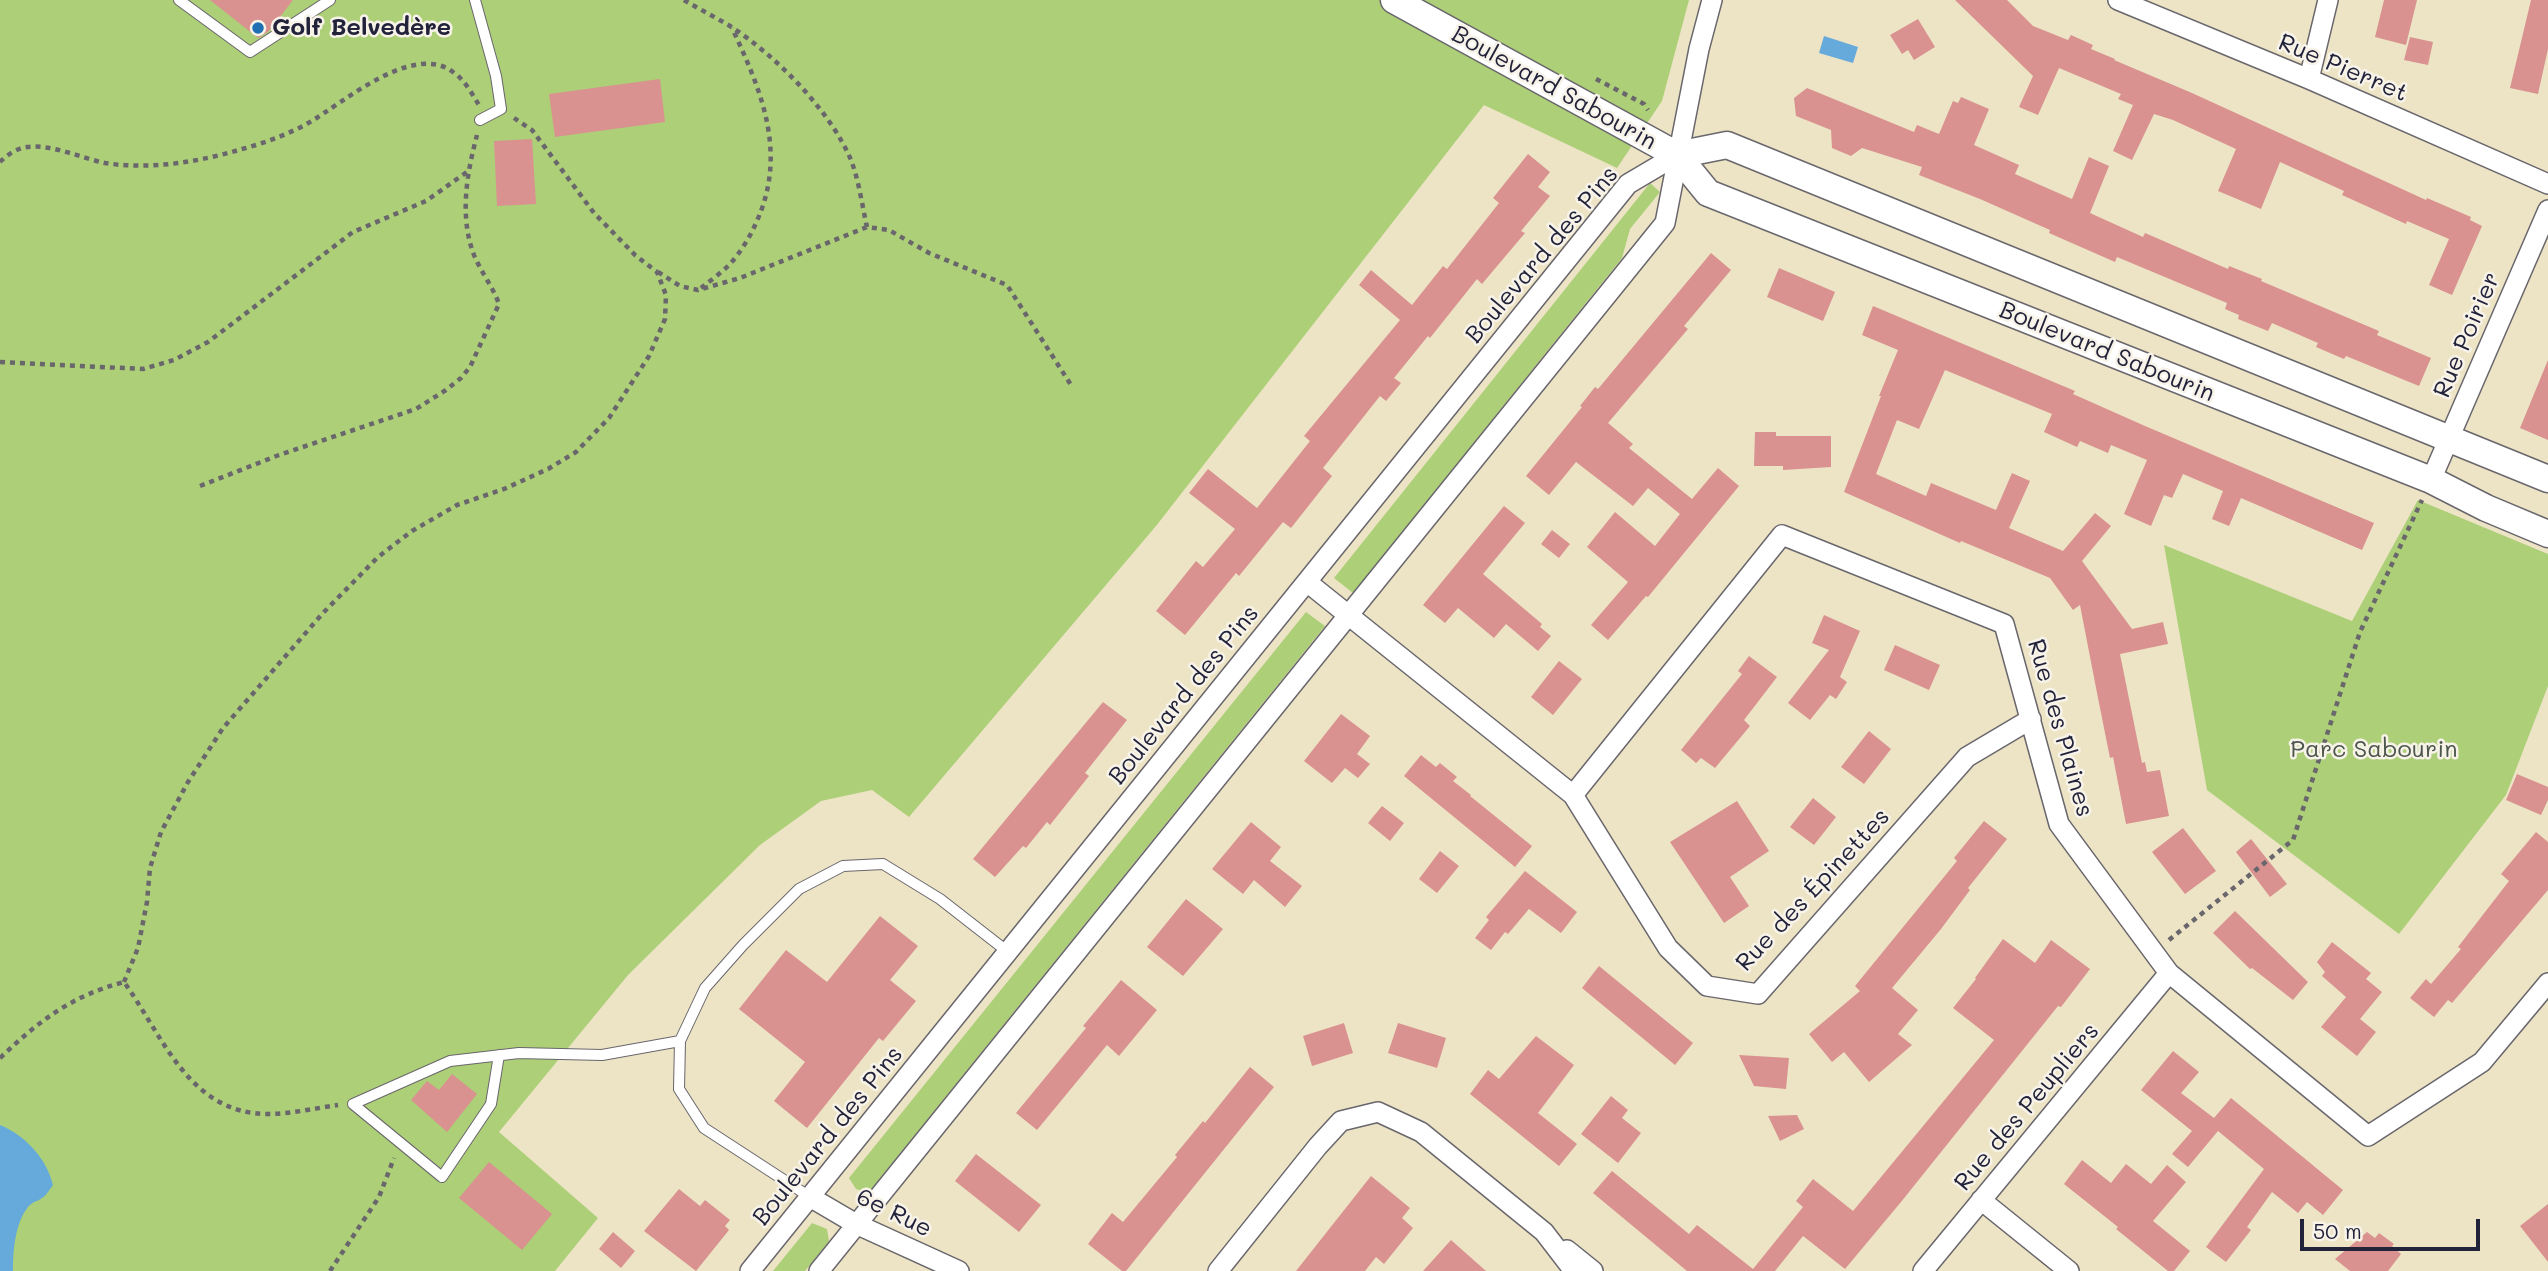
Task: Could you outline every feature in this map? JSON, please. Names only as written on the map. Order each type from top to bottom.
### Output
[{"type":"street","name":"Boulevard Sabourin","points":[[1394,0],[1677,155],[1708,193],[2431,480],[2486,508],[2548,534]]},
{"type":"street","points":[[819,1271],[1665,223],[1699,49],[1712,0]]},
{"type":"street","name":"Rue Pierret","points":[[2118,0],[2309,79],[2548,184]]},
{"type":"street","points":[[2309,79],[2328,0]]},
{"type":"street","name":"Boulevard Sabourin","points":[[1677,155],[1727,145],[2548,479]]},
{"type":"street","name":"Boulevard des Pins","points":[[750,1271],[1628,184],[1677,155]]},
{"type":"street","name":"Rue Poirier","points":[[2431,480],[2548,209]]},
{"type":"street","name":"Rue des Plaines","points":[[1573,795],[1782,535],[2004,624],[2059,824],[2169,974],[2368,1136],[2482,1062],[2548,983]]},
{"type":"street","name":"Rue des Épinettes","points":[[1307,582],[1573,795],[1668,948],[1707,986],[1758,994],[1966,757],[2031,719]]},
{"type":"street","name":"Rue des Peupliers","points":[[1923,1271],[2169,974]]},
{"type":"street","points":[[1218,1271],[1341,1121],[1378,1112],[1421,1132],[1593,1271]]},
{"type":"street","name":"6e Rue","points":[[810,1198],[856,1224],[959,1271]]},
{"type":"street","points":[[1981,1200],[2069,1271]]},
{"type":"street","points":[[1544,1233],[1574,1271]]},
{"type":"lane","points":[[179,0],[250,52],[330,0]]},
{"type":"lane","points":[[475,0],[496,76],[501,110],[481,120]]},
{"type":"lane","points":[[810,1198],[704,1128],[679,1089],[680,1041],[705,988],[799,889],[843,866],[883,864],[940,899],[1007,952]]},
{"type":"lane","points":[[499,1055],[491,1104],[442,1177],[353,1104],[450,1061],[499,1055],[519,1053],[603,1055],[680,1041]]},
{"type":"path","points":[[684,0],[732,27],[800,86],[833,130],[851,160],[867,228]]},
{"type":"path","points":[[698,290],[730,264],[752,232],[766,201],[771,169],[770,130],[755,77],[732,27]]},
{"type":"path","points":[[0,162],[25,147],[42,147],[108,163],[161,164],[206,159],[283,135],[403,67],[432,64],[452,71],[470,89],[480,107],[481,120],[467,172],[466,196],[473,252],[495,291],[499,304],[470,367],[461,378],[416,409],[279,455],[200,486]]},
{"type":"path","points":[[501,110],[532,130],[594,214],[635,255],[680,286],[698,290],[740,278],[867,228],[889,230],[929,253],[1007,285],[1071,385]]},
{"type":"path","points":[[0,362],[143,369],[174,360],[208,342],[353,232],[426,201],[467,172]]},
{"type":"path","points":[[124,982],[138,948],[150,868],[160,832],[223,727],[323,613],[378,557],[412,531],[457,505],[548,469],[576,452],[609,418],[649,356],[665,319],[666,295],[657,272]]},
{"type":"path","points":[[2153,952],[2293,840],[2360,632],[2431,480]]},
{"type":"path","points":[[0,1058],[34,1025],[94,990],[124,982]]},
{"type":"path","points":[[124,982],[153,1030],[182,1070],[212,1100],[237,1110],[269,1114],[353,1104]]},
{"type":"path","points":[[330,1271],[379,1197],[393,1163],[397,1140]]},
{"type":"green space","points":[[0,0],[1689,0],[1662,101],[1617,168],[1484,105],[1156,526],[909,817],[872,790],[821,801],[760,845],[628,975],[499,1132],[598,1218],[555,1271],[0,1271]]},
{"type":"green space","points":[[1650,183],[1660,192],[1630,229],[1622,258],[1353,593],[1334,578]]},
{"type":"green space","name":"Parc Sabourin","points":[[2418,500],[2548,554],[2548,686],[2506,795],[2399,934],[2207,790],[2164,545],[2352,621]]},
{"type":"green space","points":[[1306,612],[1325,626],[868,1193],[856,1189],[849,1178]]},
{"type":"green space","points":[[812,1223],[827,1229],[829,1241],[805,1271],[773,1271]]},
{"type":"water","points":[[1824,36],[1858,47],[1853,63],[1819,53]]},
{"type":"water","points":[[0,1125],[18,1135],[34,1149],[46,1166],[53,1185],[43,1197],[28,1207],[20,1221],[14,1246],[13,1271],[0,1271]]},
{"type":"building","name":"Golf Belvedère","points":[[210,0],[293,0],[269,31],[258,38]]},
{"type":"building","points":[[1955,0],[2007,0],[2033,26],[2068,40],[2071,35],[2093,45],[2091,49],[2114,60],[2426,200],[2427,198],[2471,217],[2470,220],[2482,226],[2452,295],[2429,285],[2449,239],[2407,221],[2406,224],[2342,195],[2344,191],[2280,162],[2261,209],[2218,191],[2236,149],[2173,120],[2154,114],[2132,160],[2113,151],[2133,105],[2118,99],[2121,94],[2059,68],[2038,115],[2019,107],[2033,76]]},
{"type":"building","points":[[2384,0],[2417,0],[2406,45],[2375,37]]},
{"type":"building","points":[[2531,0],[2548,0],[2548,49],[2538,94],[2510,88]]},
{"type":"building","points":[[1918,19],[1935,47],[1914,60],[1908,50],[1902,54],[1890,35]]},
{"type":"building","points":[[2410,37],[2433,42],[2428,65],[2404,60]]},
{"type":"building","points":[[660,79],[665,122],[555,137],[549,94]]},
{"type":"building","points":[[1807,88],[1914,132],[1917,125],[1939,134],[1953,101],[1958,103],[1961,97],[1989,109],[1974,145],[2019,165],[2015,174],[2072,199],[2089,157],[2109,166],[2090,213],[2143,237],[2145,233],[2228,269],[2229,266],[2262,279],[2261,281],[2379,331],[2377,335],[2431,358],[2419,386],[2346,356],[2344,359],[2316,347],[2318,343],[2272,323],[2268,331],[2238,319],[2239,315],[2225,309],[2227,303],[2117,257],[2115,262],[2049,233],[2050,230],[1919,175],[1922,167],[1862,148],[1851,156],[1832,148],[1831,130],[1796,116],[1794,98]]},
{"type":"building","points":[[532,139],[536,204],[497,206],[494,141]]},
{"type":"building","points":[[1528,154],[1550,172],[1538,187],[1550,196],[1521,231],[1525,233],[1482,284],[1477,279],[1394,378],[1401,383],[1386,401],[1380,396],[1323,468],[1332,476],[1291,528],[1283,522],[1239,576],[1236,573],[1185,635],[1156,611],[1196,561],[1203,567],[1235,529],[1189,493],[1208,469],[1257,508],[1310,441],[1304,436],[1400,320],[1359,285],[1371,270],[1412,305],[1443,266],[1447,269],[1499,203],[1493,198]]},
{"type":"building","points":[[1711,253],[1731,270],[1684,326],[1688,329],[1608,423],[1633,444],[1629,448],[1692,499],[1718,468],[1739,486],[1648,597],[1646,596],[1608,640],[1591,625],[1628,582],[1587,547],[1615,512],[1655,546],[1680,514],[1648,488],[1633,506],[1576,462],[1549,495],[1526,476],[1595,387],[1598,389]]},
{"type":"building","points":[[1779,268],[1835,292],[1823,321],[1767,297]]},
{"type":"building","points":[[1873,306],[2075,391],[2073,394],[2145,426],[2374,523],[2362,550],[2241,498],[2229,526],[2212,519],[2223,491],[2183,474],[2172,498],[2164,495],[2151,526],[2124,514],[2147,460],[2111,445],[2108,453],[2080,441],[2077,447],[2044,432],[2052,414],[1945,370],[1919,429],[1897,420],[1876,474],[1926,496],[1931,483],[1996,510],[2012,473],[2030,481],[2009,528],[2063,551],[2095,513],[2111,526],[2082,561],[2132,629],[2163,622],[2168,644],[2120,654],[2142,763],[2145,762],[2147,772],[2160,770],[2169,816],[2126,824],[2080,605],[2073,610],[2050,578],[1961,541],[1960,543],[1844,492],[1898,350],[1862,335]]},
{"type":"building","points":[[2548,360],[2548,440],[2520,428]]},
{"type":"building","points":[[1755,432],[1776,432],[1776,436],[1831,436],[1831,467],[1783,470],[1783,466],[1754,466]]},
{"type":"building","points":[[1504,506],[1525,523],[1483,574],[1542,624],[1540,627],[1551,636],[1538,651],[1506,624],[1494,638],[1458,608],[1445,623],[1423,605]]},
{"type":"building","points":[[1552,530],[1570,544],[1559,558],[1541,544]]},
{"type":"building","points":[[1824,615],[1860,631],[1840,677],[1847,682],[1836,699],[1830,695],[1810,720],[1788,703],[1829,650],[1812,643]]},
{"type":"building","points":[[1895,645],[1940,665],[1929,690],[1884,670]]},
{"type":"building","points":[[1749,656],[1777,677],[1744,720],[1750,726],[1715,768],[1701,758],[1696,763],[1681,750],[1742,674],[1738,671]]},
{"type":"building","points":[[1559,661],[1582,679],[1553,715],[1531,697]]},
{"type":"building","points":[[1103,702],[1127,720],[1085,773],[1089,776],[1050,825],[1047,822],[1026,848],[1023,846],[995,877],[973,859]]},
{"type":"building","points":[[1341,714],[1370,736],[1357,754],[1370,764],[1358,778],[1345,768],[1332,783],[1304,761]]},
{"type":"building","points":[[1869,731],[1891,749],[1864,784],[1841,767]]},
{"type":"building","points":[[1421,755],[1436,767],[1440,763],[1457,777],[1453,781],[1532,846],[1515,867],[1404,776]]},
{"type":"building","points":[[2517,774],[2548,787],[2548,800],[2541,815],[2506,800]]},
{"type":"building","points":[[1813,798],[1836,817],[1814,845],[1790,827]]},
{"type":"building","points":[[1737,801],[1769,851],[1730,877],[1749,906],[1724,923],[1670,842]]},
{"type":"building","points":[[1382,806],[1404,823],[1390,841],[1368,823]]},
{"type":"building","points":[[1984,821],[2007,839],[1968,888],[1970,890],[1941,929],[1892,988],[1918,1010],[1898,1034],[1912,1045],[1869,1082],[1844,1052],[1832,1062],[1809,1034],[1860,991],[1855,986],[1957,861],[1954,858]]},
{"type":"building","points":[[1251,822],[1281,847],[1270,861],[1302,886],[1285,907],[1254,880],[1243,894],[1212,869]]},
{"type":"building","points":[[2183,828],[2216,871],[2185,894],[2152,852]]},
{"type":"building","points":[[2536,832],[2548,842],[2548,890],[2452,1003],[2448,1000],[2434,1017],[2410,998],[2426,979],[2431,984],[2461,949],[2458,947],[2509,881],[2501,874]]},
{"type":"building","points":[[2251,839],[2287,884],[2270,897],[2236,852]]},
{"type":"building","points":[[1440,851],[1459,866],[1437,893],[1419,879]]},
{"type":"building","points":[[1525,871],[1577,912],[1561,933],[1529,909],[1491,950],[1475,938],[1489,920],[1486,917]]},
{"type":"building","points":[[1186,899],[1223,929],[1183,976],[1147,947]]},
{"type":"building","points":[[2235,911],[2308,982],[2293,1000],[2250,969],[2213,933]]},
{"type":"building","points":[[880,916],[918,946],[890,980],[916,1001],[883,1041],[879,1038],[807,1128],[774,1101],[805,1062],[739,1009],[786,950],[827,982]]},
{"type":"building","points":[[2003,939],[2035,963],[2051,940],[2090,969],[1845,1269],[1803,1236],[1775,1271],[1687,1271],[1593,1193],[1612,1171],[1689,1234],[1697,1225],[1753,1269],[1803,1207],[1796,1201],[1813,1179],[1853,1211],[1994,1040],[1953,1008]]},
{"type":"building","points":[[2332,942],[2371,973],[2366,979],[2382,992],[2360,1019],[2376,1032],[2357,1056],[2321,1027],[2346,997],[2322,976],[2325,972],[2317,962]]},
{"type":"building","points":[[1599,966],[1693,1043],[1675,1065],[1582,988]]},
{"type":"building","points":[[1121,980],[1157,1010],[1119,1056],[1107,1045],[1037,1130],[1016,1113],[1086,1028],[1083,1026]]},
{"type":"building","points":[[1344,1023],[1353,1053],[1312,1066],[1303,1036]]},
{"type":"building","points":[[1398,1023],[1446,1038],[1437,1068],[1388,1053]]},
{"type":"building","points":[[1536,1036],[1574,1065],[1538,1113],[1577,1144],[1559,1166],[1470,1094],[1488,1070],[1499,1079]]},
{"type":"building","points":[[2173,1051],[2199,1072],[2181,1093],[2214,1118],[2231,1098],[2343,1190],[2323,1215],[2307,1202],[2298,1213],[2272,1192],[2247,1227],[2251,1230],[2226,1262],[2206,1247],[2264,1169],[2218,1131],[2188,1167],[2172,1154],[2192,1131],[2141,1090]]},
{"type":"building","points":[[1739,1055],[1789,1058],[1786,1089],[1754,1086]]},
{"type":"building","points":[[1250,1067],[1274,1087],[1126,1271],[1122,1271],[1088,1244],[1112,1213],[1123,1222],[1177,1157],[1175,1155]]},
{"type":"building","points":[[452,1074],[477,1094],[447,1132],[411,1100],[427,1081],[439,1090]]},
{"type":"building","points":[[1611,1096],[1628,1110],[1622,1118],[1641,1133],[1618,1163],[1581,1134]]},
{"type":"building","points":[[1797,1115],[1804,1129],[1780,1141],[1768,1116]]},
{"type":"building","points":[[976,1154],[1041,1205],[1019,1232],[955,1181]]},
{"type":"building","points":[[2082,1160],[2111,1183],[2126,1164],[2151,1184],[2167,1165],[2186,1182],[2153,1221],[2190,1251],[2174,1271],[2168,1271],[2064,1184]]},
{"type":"building","points":[[489,1162],[552,1214],[522,1250],[459,1198]]},
{"type":"building","points":[[1371,1176],[1410,1208],[1402,1218],[1413,1228],[1384,1264],[1376,1257],[1365,1271],[1296,1271]]},
{"type":"building","points":[[679,1189],[700,1206],[705,1200],[730,1220],[725,1226],[729,1230],[696,1271],[644,1231]]},
{"type":"building","points":[[2548,1204],[2548,1262],[2520,1226]]},
{"type":"building","points":[[613,1232],[635,1251],[621,1268],[599,1249]]},
{"type":"building","points":[[2367,1232],[2375,1238],[2379,1233],[2394,1244],[2392,1246],[2401,1254],[2388,1271],[2350,1271],[2335,1259]]},
{"type":"building","points":[[1451,1240],[1486,1271],[1423,1271]]},
{"type":"place","name":"Golf Belvedère","points":[[258,28]]}]
